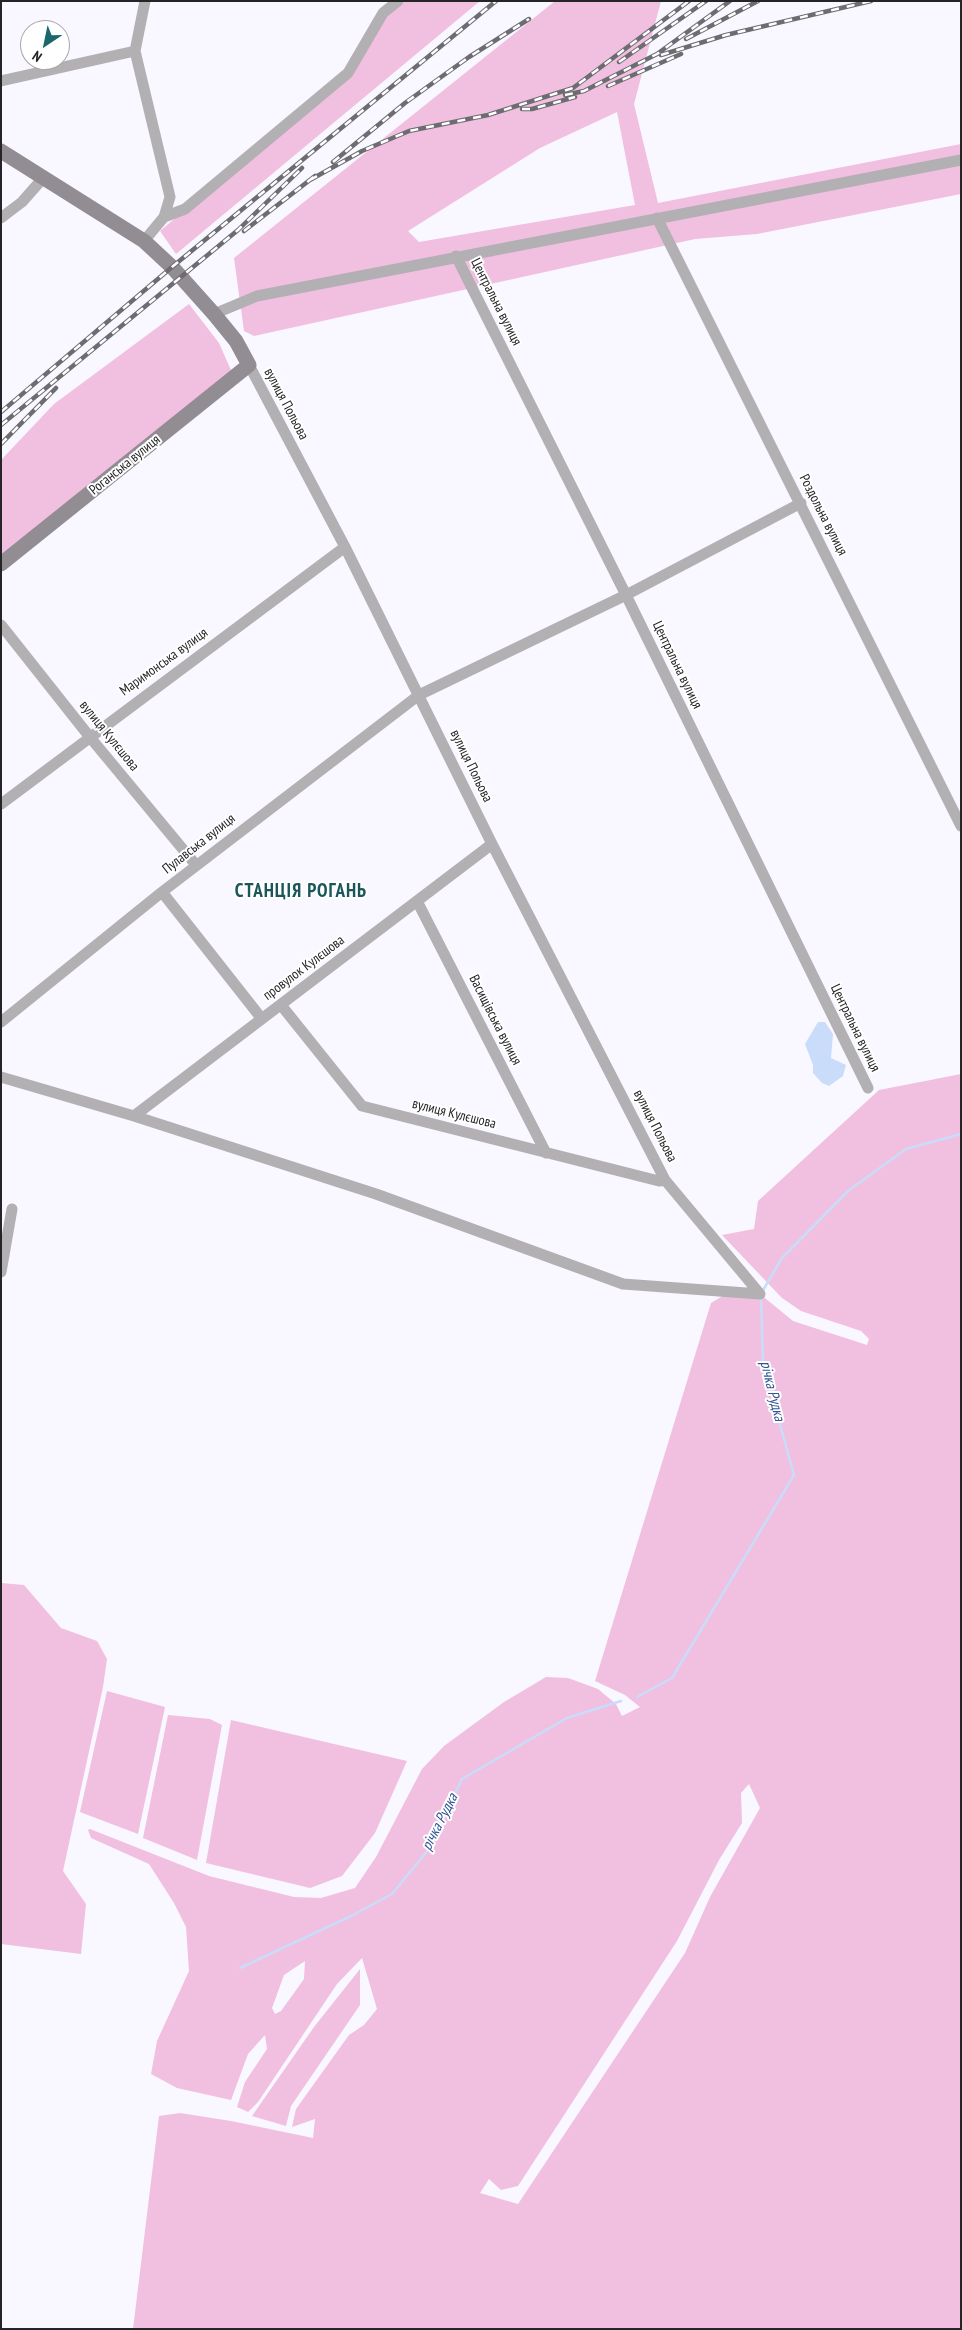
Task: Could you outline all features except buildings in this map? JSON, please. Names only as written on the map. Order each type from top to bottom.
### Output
[{"type":"street","points":[[144,1],[135,51],[170,197],[164,217],[144,241]]},
{"type":"street","points":[[164,217],[185,209],[348,73],[383,13],[398,1]]},
{"type":"street","points":[[1,81],[135,51]]},
{"type":"street","points":[[1,151],[144,241],[172,267],[214,314],[236,341],[249,365]]},
{"type":"street","points":[[214,314],[257,296],[456,256],[961,160]]},
{"type":"street","points":[[1,218],[22,202],[44,177]]},
{"type":"street","name":"Роздольна вулиця","points":[[656,218],[801,503],[961,826]]},
{"type":"street","name":"Центральна вулиця","points":[[456,256],[626,595],[868,1088]]},
{"type":"street","name":"вулиця Польова","points":[[134,1116],[376,1194],[623,1284],[760,1294],[665,1180],[492,844],[345,547],[249,365]]},
{"type":"street","name":"Роганська вулиця","points":[[1,564],[249,365]]},
{"type":"street","name":"Пулавська вулиця","points":[[1,1022],[196,865],[419,695],[626,595],[801,503]]},
{"type":"street","name":"Маримонська вулиця","points":[[1,804],[89,736],[345,547]]},
{"type":"street","name":"вулиця Кулєшова","points":[[1,624],[89,736],[196,865]]},
{"type":"street","name":"провулок Кулєшова","points":[[134,1116],[492,844]]},
{"type":"street","points":[[162,892],[262,1019]]},
{"type":"street","name":"Васищівська вулиця","points":[[417,901],[546,1153]]},
{"type":"street","name":"вулиця Кулєшова","points":[[281,1005],[362,1106],[658,1181],[665,1180]]},
{"type":"street","points":[[1,1077],[134,1116]]},
{"type":"street","points":[[1,1272],[12,1210]]},
{"type":"shaded area","points":[[398,1],[480,1],[176,254],[160,231],[348,73],[383,13]]},
{"type":"shaded area","points":[[555,1],[661,1],[634,104],[658,203],[961,144],[961,194],[757,234],[695,239],[254,336],[244,331],[234,258]],"holes":[[[617,112],[635,205],[419,242],[408,231],[540,148]]]},
{"type":"shaded area","points":[[189,304],[219,343],[234,377],[1,564],[1,460],[54,404]]},
{"type":"shaded area","points":[[961,1074],[961,2329],[133,2329],[159,2116],[180,2113],[231,2121],[313,2138],[315,2119],[292,2127],[296,2109],[349,2035],[364,2025],[377,2009],[362,1958],[337,1984],[258,2102],[248,2112],[237,2107],[245,2082],[267,2049],[265,2035],[248,2054],[231,2100],[177,2088],[151,2074],[157,2041],[189,1971],[186,1927],[174,1903],[149,1864],[91,1838],[88,1830],[90,1829],[209,1876],[294,1897],[321,1898],[355,1888],[376,1857],[422,1769],[444,1746],[504,1702],[546,1677],[568,1678],[598,1689],[616,1704],[622,1716],[640,1707],[625,1695],[595,1681],[711,1303],[729,1292],[760,1294],[793,1321],[867,1345],[869,1339],[861,1331],[801,1311],[782,1298],[722,1235],[754,1229],[758,1201],[879,1090]],"holes":[[[749,1784],[760,1808],[710,1897],[685,1953],[518,2204],[480,2193],[489,2179],[501,2190],[518,2186],[677,1941],[719,1860],[742,1823],[741,1793]],[[305,1961],[304,1979],[281,2011],[275,2014],[272,2008],[284,1975]]]},
{"type":"shaded area","points":[[1,1583],[24,1585],[61,1628],[97,1641],[107,1659],[103,1687],[63,1871],[86,1904],[81,1954],[1,1944]]},
{"type":"shaded area","points":[[107,1691],[165,1707],[138,1834],[80,1812]]},
{"type":"shaded area","points":[[168,1715],[210,1719],[222,1725],[197,1860],[143,1838]]},
{"type":"shaded area","points":[[231,1720],[407,1761],[375,1833],[342,1876],[310,1888],[206,1863]]},
{"type":"shaded area","points":[[360,1969],[360,2005],[291,2106],[286,2126],[252,2116],[314,2027]]},
{"type":"water","points":[[818,1022],[825,1022],[833,1034],[831,1058],[846,1065],[843,1076],[829,1086],[822,1083],[813,1073],[813,1065],[805,1044]]},
{"type":"waterway","name":"річка Рудка","points":[[762,1292],[782,1258],[848,1191],[906,1149],[961,1134]]},
{"type":"waterway","name":"річка Рудка","points":[[637,1697],[672,1678],[794,1475],[763,1363],[761,1297]]},
{"type":"waterway","name":"річка Рудка","points":[[240,1968],[351,1916],[392,1894],[428,1850],[462,1779],[567,1718],[621,1701]]},
{"type":"railway","points":[[1,412],[172,267],[496,1]]},
{"type":"railway","points":[[310,180],[362,151],[409,131],[488,115],[573,88],[689,1]]},
{"type":"railway","points":[[619,62],[706,1]]},
{"type":"railway","points":[[565,95],[584,91],[657,54],[730,1]]},
{"type":"railway","points":[[686,39],[758,1]]},
{"type":"railway","points":[[661,55],[726,35],[871,1]]},
{"type":"railway","points":[[333,162],[405,103],[469,57],[529,19]]},
{"type":"railway","points":[[608,86],[681,54]]},
{"type":"railway","points":[[522,109],[532,109],[575,97]]},
{"type":"railway","points":[[1,425],[238,230],[302,168]]},
{"type":"railway","points":[[244,231],[315,176]]},
{"type":"railway","points":[[1,444],[56,388]]},
{"type":"district","name":"СТАНЦІЯ РОГАНЬ","points":[[301,892]]}]
